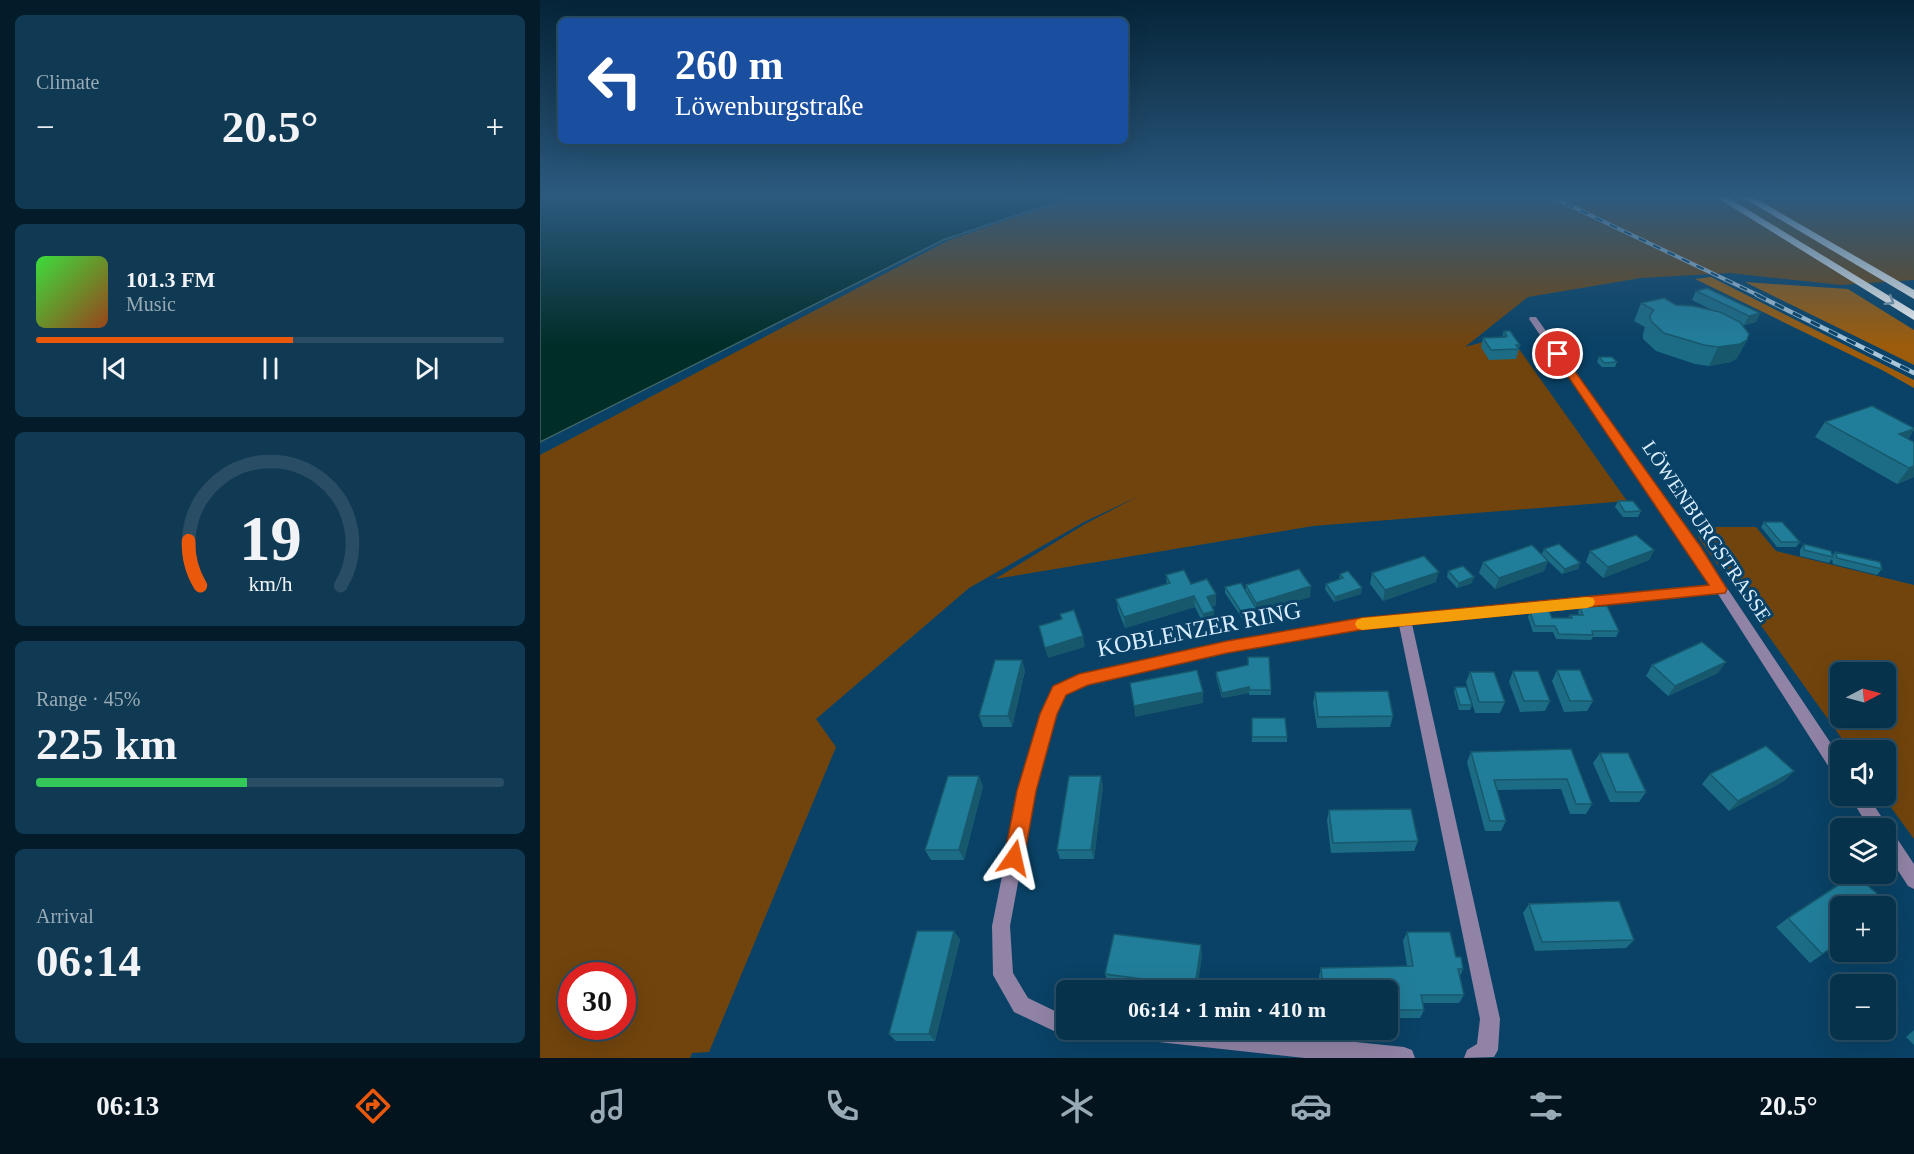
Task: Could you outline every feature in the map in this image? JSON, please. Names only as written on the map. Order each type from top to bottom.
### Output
[{"type":"highway","points":[[1801,246],[1914,316]]},
{"type":"highway","points":[[1831,246],[1914,295]]},
{"type":"street","name":"LÖWENBURGSTRASSE","points":[[1533,320],[1688,540],[1830,755]]},
{"type":"street","name":"KOBLENZER RING","points":[[1056,1021],[1021,1005],[1003,975],[1000,926],[1027,791],[1048,714],[1059,690],[1085,679],[1227,647],[1360,624],[1720,589]]},
{"type":"street","points":[[1405,621],[1490,1019],[1487,1050],[1475,1058]]},
{"type":"street","points":[[1896,852],[1914,880]]},
{"type":"street","points":[[1235,1040],[1404,1058]]},
{"type":"shaded area","points":[[540,246],[930,246],[540,442]]},
{"type":"shaded area","points":[[937,246],[1914,246],[1914,280],[1841,285],[1730,273],[1641,278],[1528,297],[1465,347],[1509,335],[1627,501],[1313,526],[995,579],[1085,524],[1139,496],[1084,522],[969,588],[816,719],[836,747],[709,1052],[692,1053],[690,1058],[540,1058],[540,455]]},
{"type":"shaded area","points":[[1711,277],[1914,380],[1914,388],[1882,370],[1695,279]]},
{"type":"shaded area","points":[[1745,282],[1848,289],[1914,330],[1914,365]]},
{"type":"shaded area","points":[[1694,527],[1756,527],[1776,551],[1914,585],[1914,839],[1890,806],[1896,806],[1896,740],[1843,740],[1834,728],[1896,728],[1896,662],[1830,662],[1830,722],[1700,540]]},
{"type":"building","points":[[1707,288],[1760,313],[1749,316],[1696,291]]},
{"type":"building","points":[[1664,298],[1676,305],[1720,312],[1740,322],[1749,334],[1747,340],[1740,344],[1718,347],[1664,333],[1651,321],[1650,315],[1654,310],[1641,303]]},
{"type":"building","points":[[1504,331],[1510,331],[1520,345],[1516,345],[1519,349],[1491,350],[1483,338],[1505,337],[1507,336]]},
{"type":"building","points":[[1599,357],[1612,357],[1617,362],[1604,363]]},
{"type":"building","points":[[1872,406],[1914,428],[1899,434],[1914,442],[1914,466],[1909,468],[1825,422]]},
{"type":"building","points":[[1618,501],[1633,501],[1641,511],[1625,512]]},
{"type":"building","points":[[1764,522],[1782,522],[1800,542],[1781,542]]},
{"type":"building","points":[[1636,535],[1654,550],[1608,567],[1590,551]]},
{"type":"building","points":[[1559,544],[1580,563],[1565,569],[1544,549]]},
{"type":"building","points":[[1804,544],[1831,551],[1833,557],[1804,550]]},
{"type":"building","points":[[1532,545],[1548,561],[1499,578],[1483,562]]},
{"type":"building","points":[[1835,552],[1880,562],[1882,569],[1837,558]]},
{"type":"building","points":[[1424,556],[1439,572],[1385,590],[1372,573]]},
{"type":"building","points":[[1463,566],[1474,577],[1459,583],[1448,571]]},
{"type":"building","points":[[1299,569],[1311,586],[1256,603],[1246,585]]},
{"type":"building","points":[[1184,570],[1191,584],[1207,579],[1216,594],[1207,597],[1214,611],[1203,614],[1194,596],[1124,617],[1116,599],[1170,583],[1166,575]]},
{"type":"building","points":[[1348,571],[1362,588],[1335,597],[1326,584],[1343,578],[1340,574]]},
{"type":"building","points":[[1241,583],[1256,608],[1242,613],[1225,587]]},
{"type":"building","points":[[1607,606],[1619,631],[1592,631],[1593,635],[1559,634],[1555,626],[1535,626],[1530,612],[1549,611],[1552,618],[1572,618],[1570,615],[1583,615],[1580,607]]},
{"type":"building","points":[[1074,610],[1083,636],[1045,648],[1039,626],[1062,619],[1060,614]]},
{"type":"building","points":[[1702,642],[1726,662],[1675,686],[1652,665]]},
{"type":"building","points":[[1248,657],[1269,657],[1271,690],[1250,690],[1249,687],[1222,693],[1216,672],[1248,665]]},
{"type":"building","points":[[995,660],[1022,660],[1008,716],[979,716]]},
{"type":"building","points":[[1197,670],[1203,692],[1134,706],[1130,683]]},
{"type":"building","points":[[1557,670],[1580,670],[1593,701],[1570,701]]},
{"type":"building","points":[[1513,671],[1538,671],[1550,701],[1524,701]]},
{"type":"building","points":[[1470,672],[1494,672],[1505,702],[1479,702]]},
{"type":"building","points":[[1455,687],[1466,687],[1472,705],[1460,705]]},
{"type":"building","points":[[1388,691],[1393,716],[1318,717],[1315,692]]},
{"type":"building","points":[[1252,718],[1285,718],[1287,737],[1252,737]]},
{"type":"building","points":[[1766,746],[1794,771],[1738,801],[1710,774]]},
{"type":"building","points":[[1571,749],[1592,804],[1576,804],[1567,779],[1494,780],[1506,821],[1490,821],[1471,752]]},
{"type":"building","points":[[1600,753],[1628,753],[1646,792],[1616,792]]},
{"type":"building","points":[[948,776],[979,776],[959,850],[925,850]]},
{"type":"building","points":[[1069,776],[1101,776],[1091,850],[1057,850]]},
{"type":"building","points":[[1411,809],[1418,841],[1333,843],[1329,810]]},
{"type":"building","points":[[1840,884],[1866,884],[1880,896],[1830,896],[1830,949],[1822,954],[1788,918]]},
{"type":"building","points":[[1619,901],[1634,940],[1542,942],[1529,904]]},
{"type":"building","points":[[917,931],[954,931],[929,1034],[889,1034]]},
{"type":"building","points":[[1407,932],[1450,932],[1456,957],[1461,957],[1463,969],[1458,969],[1464,995],[1421,995],[1424,1010],[1398,1010],[1398,980],[1322,980],[1321,968],[1413,966]]},
{"type":"building","points":[[1114,934],[1201,945],[1196,980],[1150,980],[1105,974]]},
{"type":"railway","points":[[1656,246],[1760,296]]},
{"type":"railway","points":[[1757,295],[1914,373]]},
{"type":"slow traffic","points":[[1362,624],[1587,602]]},
{"type":"route","points":[[1014,858],[1027,791],[1048,714],[1059,690],[1085,679],[1227,647],[1360,624],[1720,589],[1695,549],[1558,354]]}]
